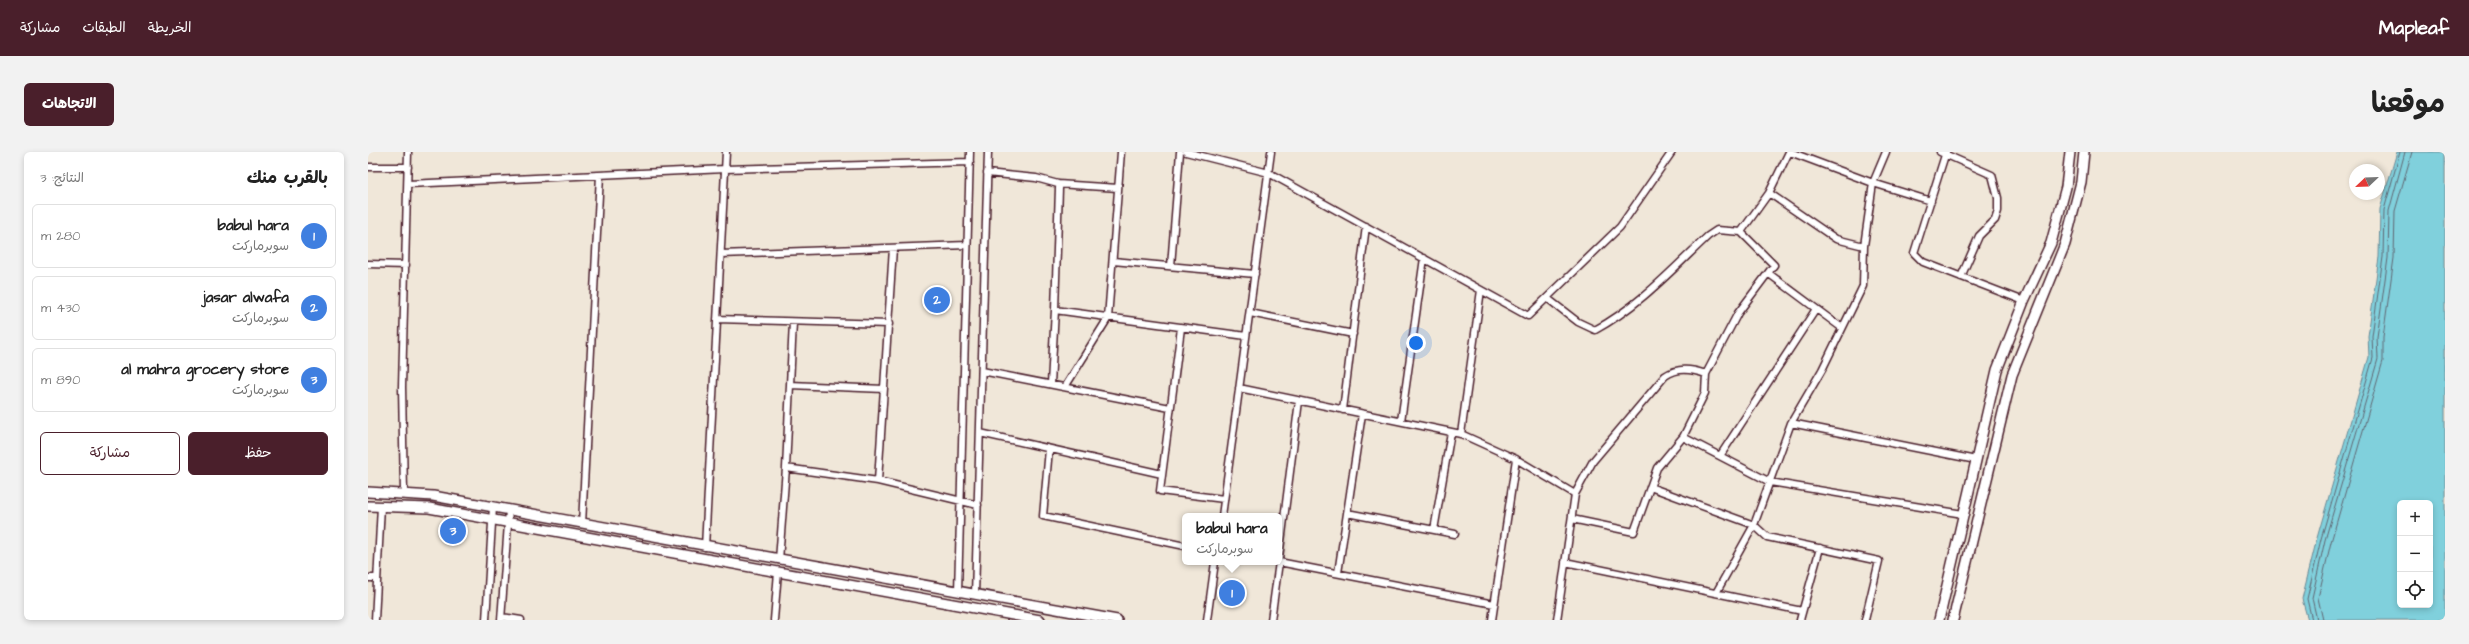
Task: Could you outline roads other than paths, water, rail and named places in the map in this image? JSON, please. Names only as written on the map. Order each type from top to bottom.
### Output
[{"type":"main road","points":[[1938,620],[1997,370],[2024,301],[2051,244],[2066,187],[2070,152]]},
{"type":"main road","points":[[1953,620],[2012,375],[2065,244],[2081,182],[2084,152]]},
{"type":"main road","points":[[368,492],[404,493],[433,496],[706,547],[1117,620]]},
{"type":"main road","points":[[368,506],[429,508],[1040,620]]},
{"type":"street","points":[[404,493],[402,387],[408,152]]},
{"type":"street","points":[[706,547],[726,152]]},
{"type":"street","points":[[958,592],[970,152]]},
{"type":"street","points":[[975,595],[988,152]]},
{"type":"street","points":[[1064,387],[1108,318],[1121,152]]},
{"type":"street","points":[[1171,266],[1180,152]]},
{"type":"street","points":[[1186,152],[1269,172],[1528,316],[1620,227],[1672,152]]},
{"type":"street","points":[[1222,513],[1271,152]]},
{"type":"street","points":[[1741,232],[1769,193],[1789,152],[1873,183],[1930,201]]},
{"type":"street","points":[[1716,593],[1754,525],[1791,423],[1822,370],[1863,286],[1864,246],[1873,183],[1886,152]]},
{"type":"street","points":[[1961,277],[1979,236],[1995,220],[1998,198],[1992,175],[1944,153],[1914,253],[1922,262],[1961,277],[2024,301]]},
{"type":"street","points":[[408,184],[725,169],[970,162]]},
{"type":"street","points":[[368,166],[408,167]]},
{"type":"street","points":[[988,173],[1036,178],[1058,184],[1118,188]]},
{"type":"street","points":[[582,524],[600,175]]},
{"type":"street","points":[[1051,384],[1059,188]]},
{"type":"street","points":[[1769,193],[1836,239],[1864,246]]},
{"type":"street","points":[[1343,410],[1366,226]]},
{"type":"street","points":[[1547,298],[1578,322],[1595,330],[1608,323],[1651,290],[1708,236],[1717,230],[1741,232],[1774,265],[1738,313],[1706,374],[1705,393],[1683,437],[1657,468],[1634,532],[1572,519]]},
{"type":"street","points":[[721,254],[968,245]]},
{"type":"street","points":[[878,481],[893,248]]},
{"type":"street","points":[[1401,422],[1424,258]]},
{"type":"street","points":[[1113,261],[1255,274]]},
{"type":"street","points":[[368,264],[406,265]]},
{"type":"street","points":[[1768,273],[1842,328]]},
{"type":"street","points":[[1461,434],[1481,290]]},
{"type":"street","points":[[1720,456],[1816,309]]},
{"type":"street","points":[[1055,310],[1246,336]]},
{"type":"street","points":[[1250,313],[1353,334]]},
{"type":"street","points":[[717,319],[889,324]]},
{"type":"street","points":[[779,560],[786,468],[793,322]]},
{"type":"street","points":[[1181,328],[1160,491],[1224,499]]},
{"type":"street","points":[[1557,620],[1575,494],[1593,461],[1665,376],[1672,371],[1689,369],[1706,374]]},
{"type":"street","points":[[982,371],[1170,408]]},
{"type":"street","points":[[790,385],[884,389]]},
{"type":"street","points":[[1239,388],[1461,434],[1516,459],[1575,494]]},
{"type":"street","points":[[1282,534],[1299,401]]},
{"type":"street","points":[[1338,573],[1362,414]]},
{"type":"street","points":[[1791,423],[1976,460]]},
{"type":"street","points":[[1434,530],[1451,432]]},
{"type":"street","points":[[980,433],[1162,474]]},
{"type":"street","points":[[1683,437],[1770,482],[1964,514]]},
{"type":"street","points":[[1049,449],[1043,516],[1182,545]]},
{"type":"street","points":[[1492,620],[1516,459]]},
{"type":"street","points":[[786,468],[878,481],[960,502],[978,504]]},
{"type":"street","points":[[1650,487],[1754,525],[1767,537],[1879,561],[1865,620]]},
{"type":"street","points":[[375,620],[381,506]]},
{"type":"street","points":[[486,620],[494,507]]},
{"type":"street","points":[[509,510],[502,619],[521,620]]},
{"type":"street","points":[[1347,513],[1455,534]]},
{"type":"street","points":[[1800,620],[1820,548]]},
{"type":"street","points":[[1565,562],[1802,611]]},
{"type":"street","points":[[1282,563],[1494,604]]},
{"type":"street","points":[[1207,620],[1215,565]]},
{"type":"street","points":[[1271,620],[1279,565]]},
{"type":"street","points":[[774,620],[778,572]]},
{"type":"street","points":[[368,578],[377,578]]},
{"type":"water","points":[[2397,152],[2445,152],[2445,620],[2308,620],[2302,599],[2317,538],[2369,357],[2368,336],[2379,257],[2380,209],[2383,200],[2385,200],[2385,192]]},
{"type":"place","name":"jasar alwafa","points":[[937,300]]},
{"type":"place","name":"al mahra grocery store","points":[[453,531]]},
{"type":"place","name":"babul hara","points":[[1232,593]]}]
